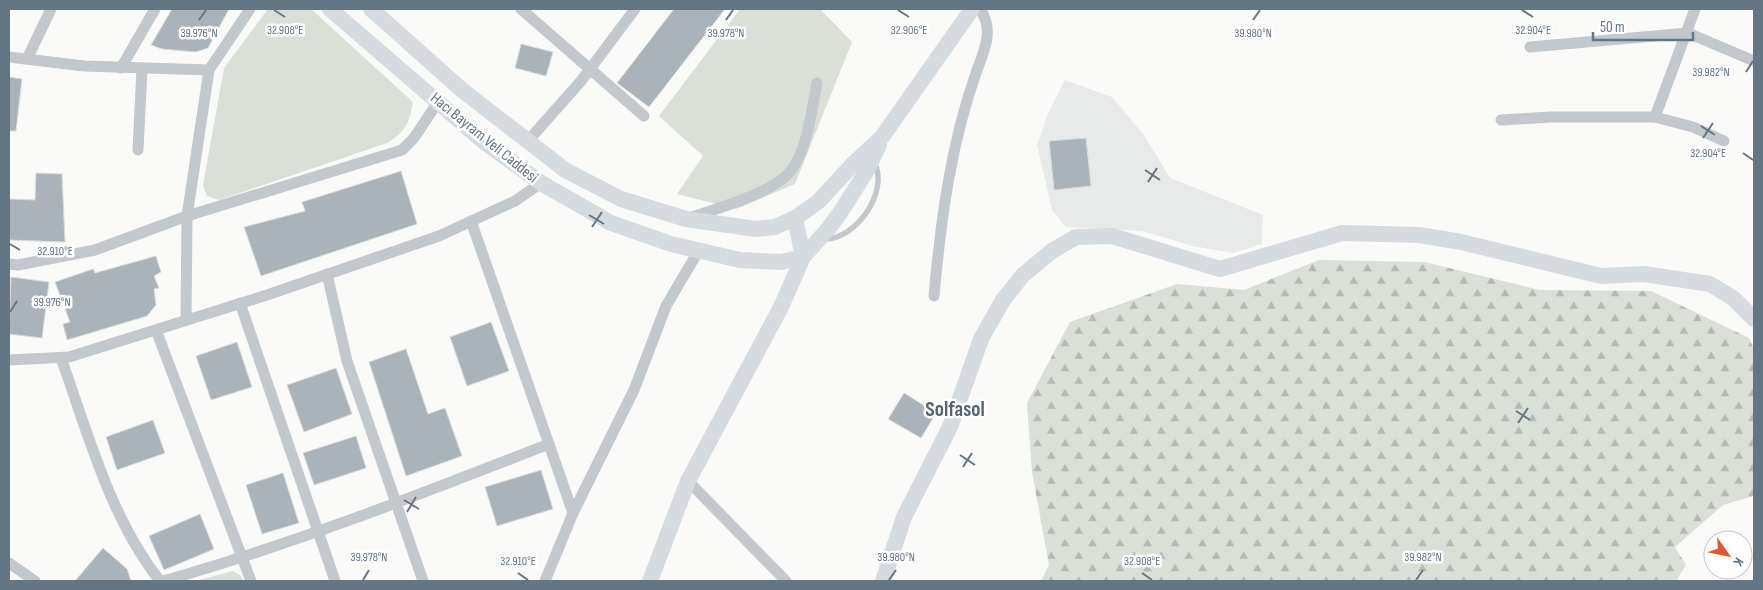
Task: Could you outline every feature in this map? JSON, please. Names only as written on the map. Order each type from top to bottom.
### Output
[{"type":"street","points":[[27,60],[51,9]]},
{"type":"street","points":[[121,68],[155,9]]},
{"type":"street","points":[[186,320],[186,216],[209,70],[250,9]]},
{"type":"street","name":"Hacı Bayram Veli Caddesi","points":[[330,9],[483,141],[541,184],[611,223],[671,244],[761,262],[781,262],[803,257]]},
{"type":"street","points":[[371,9],[462,90],[565,170],[621,199],[686,219],[756,229],[775,227],[795,218],[818,202],[854,163],[882,137]]},
{"type":"street","points":[[521,9],[644,116]]},
{"type":"street","points":[[527,142],[591,68],[635,9]]},
{"type":"street","points":[[650,581],[688,481],[781,307],[803,257],[842,210],[872,159],[882,137],[972,9]]},
{"type":"street","points":[[934,296],[946,183],[967,98],[987,44],[987,19],[980,9]]},
{"type":"street","points":[[1655,117],[1688,33],[1695,9]]},
{"type":"street","points":[[1530,47],[1688,33],[1754,61]]},
{"type":"street","points":[[9,57],[121,68],[209,70]]},
{"type":"street","points":[[138,150],[142,69]]},
{"type":"street","points":[[686,219],[756,194],[788,174],[806,142],[817,83]]},
{"type":"street","points":[[9,264],[18,265],[95,250],[186,216],[402,150],[414,138],[438,102]]},
{"type":"street","points":[[1502,120],[1551,117],[1655,117],[1693,127],[1724,141]]},
{"type":"street","points":[[9,360],[70,357],[240,303],[439,236],[515,201],[541,184]]},
{"type":"street","points":[[795,218],[803,257]]},
{"type":"street","points":[[471,221],[573,513]]},
{"type":"street","points":[[883,581],[904,517],[950,427],[981,339],[1003,300],[1023,275],[1052,251],[1076,237],[1112,236],[1220,269],[1342,234],[1419,235],[1461,242],[1601,276],[1644,274],[1710,284],[1734,298],[1754,319]]},
{"type":"street","points":[[545,581],[573,513],[634,390],[666,306],[699,250]]},
{"type":"street","points":[[327,274],[347,361],[395,505],[423,581]]},
{"type":"street","points":[[240,303],[335,581]]},
{"type":"street","points":[[156,330],[244,558],[251,581]]},
{"type":"street","points":[[61,358],[107,484],[140,555],[161,581],[244,558],[395,505],[549,444]]},
{"type":"street","points":[[688,481],[786,581]]},
{"type":"street","points":[[9,563],[35,581]]},
{"type":"shaded area","points":[[1065,80],[1112,97],[1144,135],[1170,178],[1263,215],[1262,244],[1233,253],[1193,246],[1142,231],[1066,227],[1052,210],[1037,145],[1048,114]]},
{"type":"green space","points":[[268,9],[311,9],[413,102],[410,116],[403,131],[387,143],[219,200],[207,196],[203,185],[224,68]]},
{"type":"green space","points":[[740,9],[820,9],[852,42],[795,184],[736,209],[677,194],[703,156],[659,116]]},
{"type":"green space","points":[[1319,260],[1424,262],[1540,290],[1651,291],[1749,338],[1754,349],[1754,496],[1723,505],[1675,547],[1686,565],[1676,581],[1041,581],[1049,565],[1032,472],[1027,403],[1070,322],[1177,284],[1244,290]]},
{"type":"green space","points":[[233,571],[241,576],[243,581],[195,581]]},
{"type":"building","points":[[172,9],[229,9],[208,48],[196,52],[162,49],[151,45]]},
{"type":"building","points":[[674,9],[725,9],[649,107],[617,83]]},
{"type":"building","points":[[521,44],[553,52],[546,76],[515,68]]},
{"type":"building","points":[[9,77],[22,79],[16,131],[9,131]]},
{"type":"building","points":[[1086,138],[1091,186],[1054,190],[1049,141]]},
{"type":"building","points":[[401,171],[417,224],[261,276],[244,227],[305,211],[302,202]]},
{"type":"building","points":[[36,173],[62,174],[65,242],[9,240],[9,199],[35,200]]},
{"type":"building","points":[[156,256],[161,272],[154,276],[159,288],[154,289],[156,305],[147,316],[67,340],[63,324],[70,322],[55,282],[93,269],[95,273]]},
{"type":"building","points":[[11,277],[49,282],[42,338],[9,334]]},
{"type":"building","points":[[491,322],[509,371],[467,386],[450,337]]},
{"type":"building","points":[[237,342],[252,387],[211,400],[196,356]]},
{"type":"building","points":[[406,349],[428,414],[445,408],[462,456],[406,476],[369,362]]},
{"type":"building","points":[[336,368],[352,414],[304,432],[287,385]]},
{"type":"building","points":[[904,393],[936,413],[921,438],[888,419]]},
{"type":"building","points":[[153,420],[165,453],[117,470],[106,437]]},
{"type":"building","points":[[356,436],[366,468],[314,485],[303,453]]},
{"type":"building","points":[[541,470],[553,509],[497,526],[485,487]]},
{"type":"building","points":[[283,473],[299,523],[262,534],[246,485]]},
{"type":"building","points":[[200,514],[214,549],[164,570],[149,536]]},
{"type":"building","points":[[103,548],[127,569],[131,581],[75,581]]},
{"type":"district","name":"Solfasol","points":[[955,409]]}]
